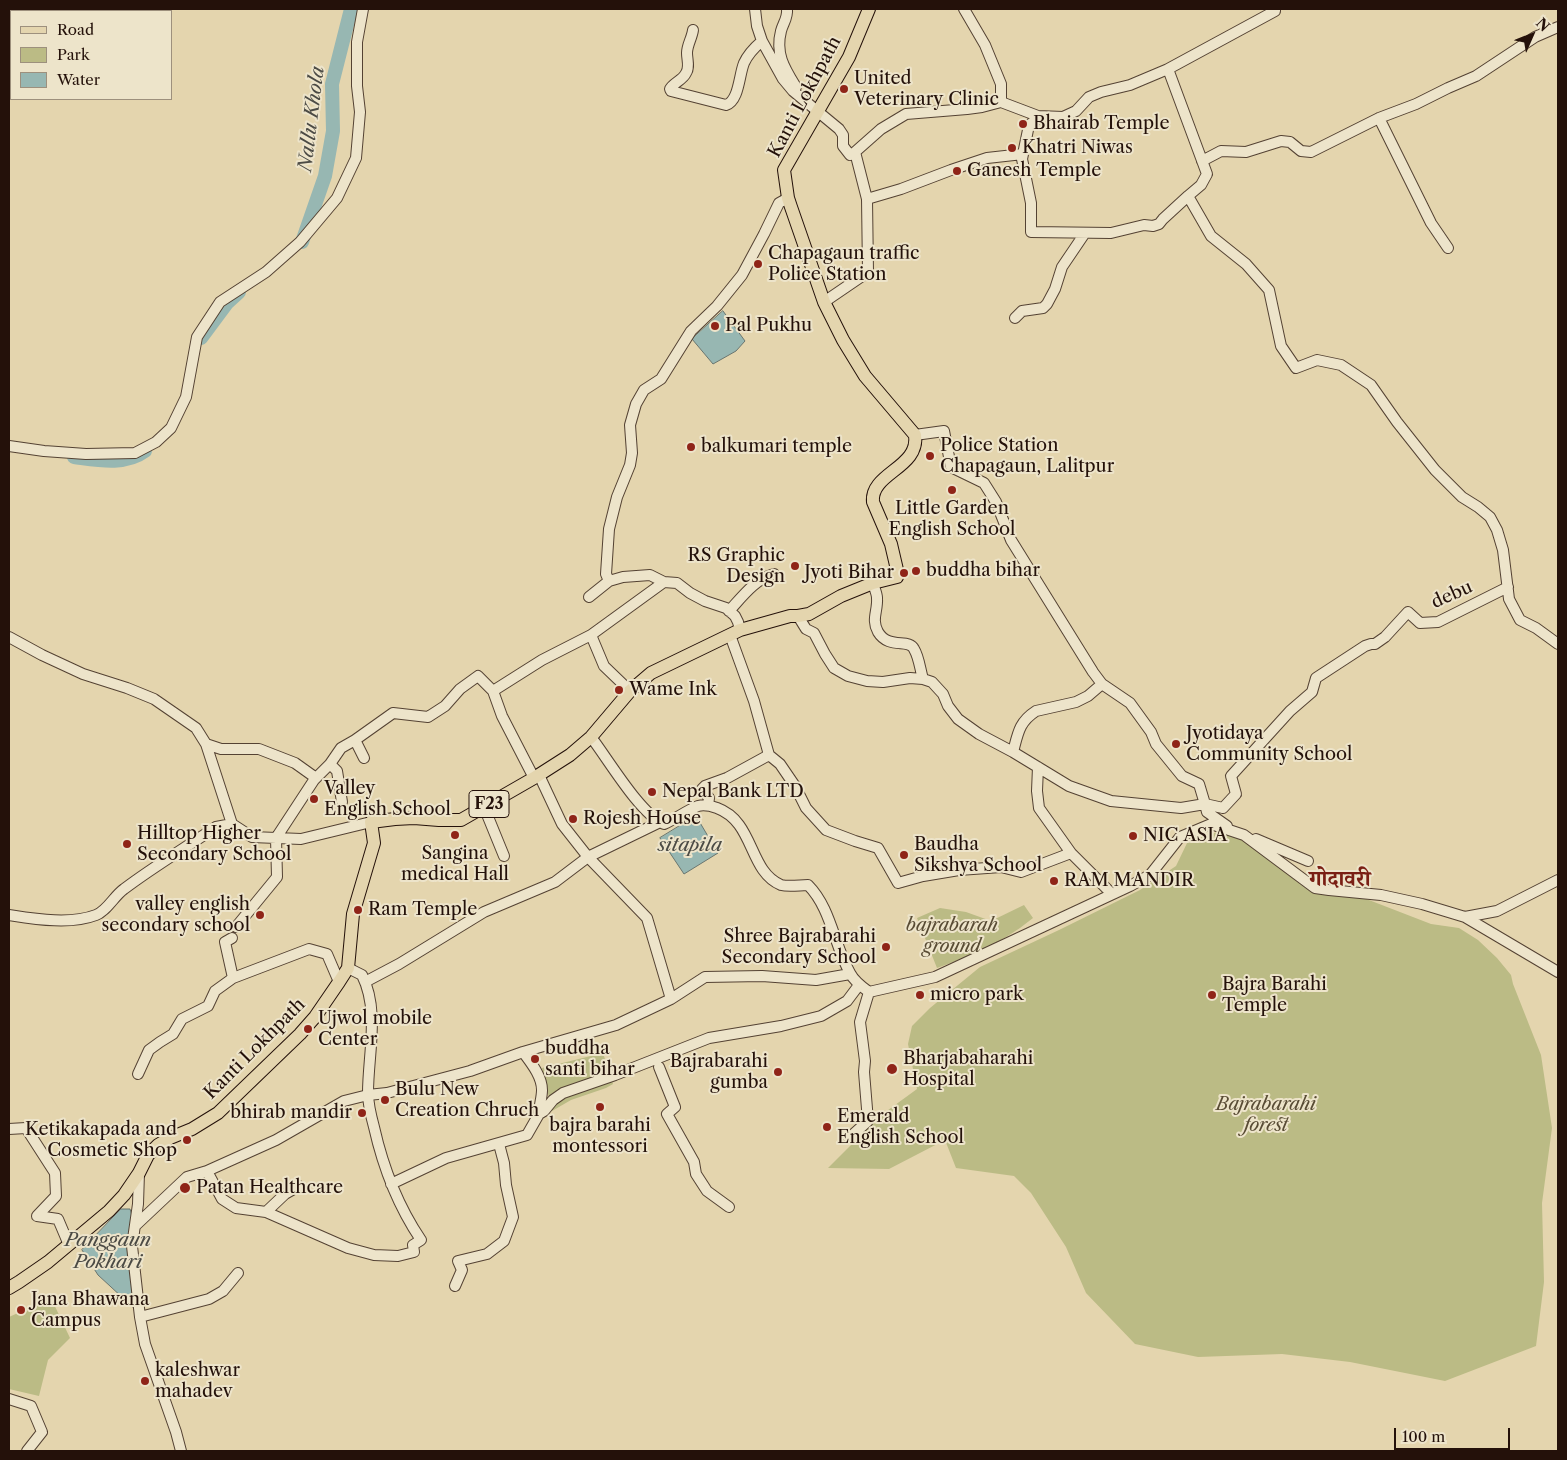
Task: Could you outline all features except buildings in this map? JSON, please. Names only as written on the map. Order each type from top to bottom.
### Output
[{"type":"main road","name":"Kanti Lokhpath","points":[[869,9],[849,57],[784,170],[788,198],[824,302],[843,340],[865,376],[915,435]]},
{"type":"main road","name":"F23","points":[[372,822],[414,818],[461,820],[570,755],[591,737],[630,691],[651,673],[735,633],[790,616],[809,614],[841,596],[873,583],[894,579],[898,574],[891,544],[873,502],[874,490],[912,454],[916,444],[915,435]]},
{"type":"main road","name":"Kanti Lokhpath","points":[[9,1288],[48,1262],[119,1201],[139,1173],[148,1155],[158,1145],[192,1129],[218,1113],[300,1034],[315,1017],[348,968],[353,914],[374,843],[372,822]]},
{"type":"street","points":[[9,446],[86,454],[136,453],[156,442],[171,428],[186,397],[197,337],[220,302],[266,272],[300,242],[337,198],[356,158],[360,112],[357,86],[358,42],[363,9]]},
{"type":"street","points":[[754,9],[762,41],[783,79],[802,99],[835,125],[843,135],[843,146],[850,155],[880,129],[906,114],[967,110],[1001,102],[1038,116],[1063,117],[1076,110],[1089,97],[1130,85],[1168,69],[1275,11],[1274,9]]},
{"type":"street","points":[[787,9],[788,15],[781,32],[779,46],[780,59],[802,99]]},
{"type":"street","points":[[964,9],[985,46],[1001,84],[1001,102]]},
{"type":"street","points":[[1202,161],[1222,151],[1246,152],[1281,141],[1290,142],[1301,151],[1311,152],[1379,118],[1416,104],[1476,76],[1535,37],[1558,27]]},
{"type":"street","points":[[693,30],[687,52],[688,64],[686,73],[671,86],[671,91],[726,105],[735,98],[740,74],[747,58],[762,41]]},
{"type":"street","points":[[1038,116],[1029,125],[1022,159],[1031,203],[1031,232],[1111,233],[1144,225],[1153,226],[1159,224],[1201,185],[1207,174],[1168,69]]},
{"type":"street","points":[[1379,118],[1431,223],[1448,248]]},
{"type":"street","points":[[824,302],[868,272],[867,199],[854,152]]},
{"type":"street","points":[[867,199],[901,189],[987,158],[1023,154]]},
{"type":"street","points":[[1188,196],[1211,236],[1246,264],[1269,290],[1281,346],[1296,368],[1317,360],[1341,365],[1371,385],[1435,470],[1462,497],[1490,517],[1497,530],[1503,550],[1510,599],[1520,620],[1536,628],[1558,644]]},
{"type":"street","points":[[609,581],[606,574],[609,529],[617,497],[630,465],[632,453],[630,426],[636,404],[644,390],[661,379],[691,331],[717,306],[742,275],[779,203],[788,198]]},
{"type":"street","points":[[1015,318],[1022,311],[1042,308],[1047,304],[1055,289],[1062,267],[1085,233]]},
{"type":"street","points":[[915,435],[944,431],[952,467],[984,484],[996,502],[1011,540],[1093,672],[1102,684],[1130,703],[1156,744],[1182,776],[1198,784],[1207,812],[1228,827],[1308,861]]},
{"type":"street","points":[[729,610],[756,582],[774,574]]},
{"type":"street","points":[[589,597],[609,581],[623,576],[650,575],[664,582],[677,583],[705,601],[729,610],[735,616],[735,633],[769,755],[780,764],[795,786],[806,808],[826,830],[878,848],[898,883],[923,876],[959,870],[1001,867],[1022,872],[1071,853]]},
{"type":"street","points":[[493,690],[542,660],[591,636],[664,582]]},
{"type":"street","points":[[873,583],[877,597],[874,621],[878,633],[892,644],[909,644],[914,647],[923,679]]},
{"type":"street","name":"debu","points":[[1205,804],[1223,808],[1236,794],[1231,776],[1290,711],[1312,692],[1316,678],[1365,646],[1375,644],[1385,637],[1408,612],[1420,623],[1438,622],[1508,587]]},
{"type":"street","points":[[798,616],[806,629],[814,633],[824,654],[834,668],[848,676],[867,681],[883,682],[910,678],[932,682],[943,694],[948,706],[958,719],[979,734],[1069,786],[1111,802],[1181,808],[1205,804]]},
{"type":"street","points":[[591,636],[604,666],[630,691]]},
{"type":"street","points":[[9,637],[83,674],[154,699],[196,728],[206,744],[232,824],[252,837],[301,839],[372,822]]},
{"type":"street","points":[[236,927],[277,877],[276,838],[316,778],[330,764],[341,748],[393,714],[428,717],[445,706],[460,689],[478,676],[493,690],[502,716],[562,824],[588,857],[647,918],[671,999]]},
{"type":"street","points":[[1013,752],[1021,723],[1030,714],[1036,710],[1076,702],[1088,696],[1102,684]]},
{"type":"street","points":[[591,737],[642,807],[660,822],[664,824],[699,806],[708,805],[724,811],[738,822],[768,876],[783,885],[808,885],[814,891],[828,918],[850,974],[859,985],[869,992],[935,977],[1112,894],[1150,874],[1180,837],[1211,824],[1244,835],[1316,888],[1381,895],[1422,904],[1465,917],[1558,972]]},
{"type":"street","points":[[355,740],[364,758]]},
{"type":"street","points":[[206,744],[221,750],[259,749],[295,764],[316,778]]},
{"type":"street","points":[[708,805],[709,798],[702,789],[705,786],[727,778],[769,755]]},
{"type":"street","points":[[330,764],[337,771],[342,802]]},
{"type":"street","points":[[1038,767],[1036,791],[1039,808],[1071,853],[1112,894]]},
{"type":"street","points":[[484,807],[504,856]]},
{"type":"street","points":[[365,982],[399,964],[484,912],[555,882],[588,857],[660,822]]},
{"type":"street","points":[[9,915],[48,921],[96,915],[122,890],[216,827],[232,824]]},
{"type":"street","points":[[1465,917],[1497,911],[1558,880]]},
{"type":"street","points":[[232,938],[225,942],[233,978]]},
{"type":"street","points":[[138,1074],[149,1050],[173,1034],[182,1019],[208,1006],[215,991],[233,978],[310,949],[327,954],[339,982]]},
{"type":"street","points":[[208,1171],[222,1199],[236,1208],[266,1212],[348,1248],[374,1255],[398,1256],[414,1252],[414,1245],[421,1240],[407,1218],[391,1184],[376,1138],[368,1095],[372,1006],[362,976],[348,968]]},
{"type":"street","points":[[135,1226],[187,1177],[208,1171],[276,1140],[344,1101],[368,1095],[387,1094],[470,1071],[523,1052],[616,1025],[671,999],[705,977],[762,976],[816,980],[850,974]]},
{"type":"street","points":[[391,1184],[446,1158],[527,1135],[539,1114],[563,1093],[709,1038],[781,1026],[822,1016],[847,1001],[859,985]]},
{"type":"street","points":[[849,1138],[868,1121],[864,1072],[865,1061],[860,1022],[869,992]]},
{"type":"street","points":[[523,1052],[538,1074],[542,1090],[539,1114]]},
{"type":"street","points":[[659,1067],[675,1107],[667,1114],[694,1162],[696,1174],[707,1191],[729,1208]]},
{"type":"street","points":[[9,1129],[26,1128],[55,1173],[56,1196],[37,1216],[58,1219],[69,1245]]},
{"type":"street","points":[[455,1286],[462,1270],[458,1261],[487,1254],[504,1241],[513,1217],[499,1144]]},
{"type":"street","points":[[139,1173],[138,1204],[132,1246],[140,1317],[145,1344],[181,1451]]},
{"type":"street","points":[[266,1212],[285,1194],[300,1186]]},
{"type":"street","points":[[140,1317],[209,1299],[223,1291],[238,1273]]},
{"type":"street","points":[[9,1399],[31,1406],[42,1432],[27,1451]]},
{"type":"green space","name":"Bajrabarahi forest","points":[[1218,832],[1243,840],[1295,870],[1356,895],[1431,924],[1459,928],[1478,940],[1511,975],[1541,1055],[1552,1128],[1542,1203],[1544,1282],[1536,1346],[1445,1381],[1350,1362],[1282,1354],[1198,1357],[1135,1344],[1086,1293],[1066,1247],[1031,1193],[1014,1176],[956,1168],[945,1140],[889,1169],[828,1168],[880,1116],[917,1089],[908,1044],[912,1026],[930,1008],[980,967],[1140,890],[1176,866],[1188,841]]},
{"type":"green space","name":"bajrabarah ground","points":[[1024,905],[1033,918],[1020,928],[986,950],[937,968],[917,918],[940,908],[966,912],[991,921]]},
{"type":"green space","points":[[603,1053],[613,1084],[571,1100],[552,1111],[542,1068]]},
{"type":"green space","points":[[51,1298],[70,1338],[48,1360],[39,1396],[9,1389],[9,1317]]},
{"type":"water","points":[[723,311],[745,341],[736,351],[713,364],[692,339]]},
{"type":"water","name":"sitapila","points":[[696,816],[718,853],[684,874],[660,838]]},
{"type":"water","name":"Panggaun Pokhari","points":[[121,1209],[130,1209],[134,1222],[136,1310],[98,1275],[82,1250]]},
{"type":"waterway","name":"Nallu Khola","points":[[302,242],[325,176],[333,131],[332,84],[351,9]]},
{"type":"waterway","name":"Nallu Khola","points":[[201,338],[227,303],[239,292]]},
{"type":"waterway","name":"Nallu Khola","points":[[74,457],[111,461],[129,459],[145,451]]},
{"type":"place","name":"United Veterinary Clinic","points":[[844,89]]},
{"type":"place","name":"Bhairab Temple","points":[[1023,124]]},
{"type":"place","name":"Khatri Niwas","points":[[1012,148]]},
{"type":"place","name":"Ganesh Temple","points":[[957,171]]},
{"type":"place","name":"Chapagaun traffic Police Station","points":[[758,264]]},
{"type":"place","name":"Pal Pukhu","points":[[715,326]]},
{"type":"place","name":"balkumari temple","points":[[691,447]]},
{"type":"place","name":"Police Station Chapagaun, Lalitpur","points":[[930,456]]},
{"type":"place","name":"Little Garden English School","points":[[952,490]]},
{"type":"place","name":"RS Graphic Design","points":[[795,566]]},
{"type":"place","name":"buddha bihar","points":[[916,571]]},
{"type":"place","name":"Jyoti Bihar","points":[[904,573]]},
{"type":"place","name":"Wame Ink","points":[[619,690]]},
{"type":"place","name":"Jyotidaya Community School","points":[[1176,744]]},
{"type":"place","name":"Nepal Bank LTD","points":[[652,792]]},
{"type":"place","name":"Valley English School","points":[[314,799]]},
{"type":"place","name":"Rojesh House","points":[[573,819]]},
{"type":"place","name":"Sangina medical Hall","points":[[455,835]]},
{"type":"place","name":"NIC ASIA","points":[[1133,836]]},
{"type":"place","name":"Hilltop Higher Secondary School","points":[[127,844]]},
{"type":"place","name":"Baudha Sikshya School","points":[[904,855]]},
{"type":"place","name":"RAM MANDIR","points":[[1054,881]]},
{"type":"place","name":"Ram Temple","points":[[358,910]]},
{"type":"place","name":"valley english secondary school","points":[[260,915]]},
{"type":"place","name":"Shree Bajrabarahi Secondary School","points":[[886,947]]},
{"type":"place","name":"micro park","points":[[920,995]]},
{"type":"place","name":"Bajra Barahi Temple","points":[[1212,995]]},
{"type":"place","name":"Ujwol mobile Center","points":[[308,1029]]},
{"type":"place","name":"buddha santi bihar","points":[[535,1059]]},
{"type":"place","name":"Bharjabaharahi Hospital","points":[[892,1069]]},
{"type":"place","name":"Bajrabarahi gumba","points":[[778,1072]]},
{"type":"place","name":"Bulu New Creation Chruch","points":[[385,1100]]},
{"type":"place","name":"bajra barahi montessori","points":[[600,1107]]},
{"type":"place","name":"bhirab mandir","points":[[362,1113]]},
{"type":"place","name":"Emerald English School","points":[[827,1127]]},
{"type":"place","name":"Ketikakapada and Cosmetic Shop","points":[[187,1140]]},
{"type":"place","name":"Patan Healthcare","points":[[185,1188]]},
{"type":"place","name":"Jana Bhawana Campus","points":[[21,1310]]},
{"type":"place","name":"kaleshwar mahadev","points":[[145,1381]]},
{"type":"district","name":"गोदावरी","points":[[1340,880]]}]
